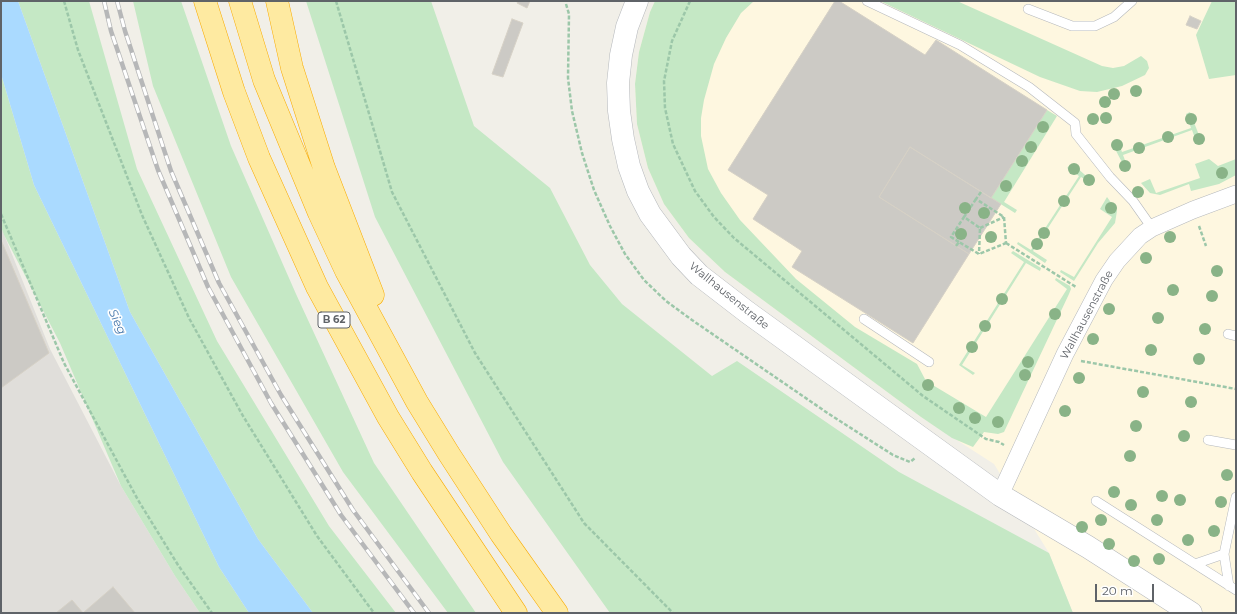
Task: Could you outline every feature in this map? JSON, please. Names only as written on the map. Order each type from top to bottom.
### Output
[{"type":"highway","name":"B 62","points":[[205,1],[234,92],[259,158],[317,287],[388,417],[422,472],[516,613]]},
{"type":"highway","name":"B 62","points":[[240,1],[264,80],[319,213],[346,271],[417,402],[501,534],[557,613]]},
{"type":"highway","name":"B 62","points":[[277,1],[292,68],[324,168],[360,264],[417,402]]},
{"type":"street","name":"Wallhausenstraße","points":[[637,1],[621,55],[618,83],[622,139],[629,166],[650,214],[664,236],[681,256],[714,287],[1000,495],[1088,547],[1191,613]]},
{"type":"street","name":"Wallhausenstraße","points":[[1000,495],[1065,354],[1104,280],[1117,261],[1140,236],[1152,228],[1193,210],[1236,194]]},
{"type":"lane","points":[[867,1],[960,45],[1029,87],[1075,123],[1076,134],[1110,177],[1133,201],[1152,228]]},
{"type":"lane","points":[[1028,9],[1072,26],[1095,26],[1114,17],[1132,1]]},
{"type":"lane","points":[[864,319],[930,362]]},
{"type":"lane","points":[[1208,440],[1236,445]]},
{"type":"lane","points":[[1233,588],[1224,554],[1236,497]]},
{"type":"lane","points":[[1096,501],[1233,588]]},
{"type":"lane","points":[[1195,564],[1224,554]]},
{"type":"path","points":[[64,1],[78,50],[142,215],[189,318],[243,416],[313,530],[374,613]]},
{"type":"path","points":[[336,1],[392,192],[475,353],[584,523],[673,613]]},
{"type":"path","points":[[690,1],[672,41],[664,81],[665,108],[673,144],[695,191],[714,218],[734,238],[923,396],[986,440],[999,442],[1019,454]]},
{"type":"path","points":[[566,4],[569,14],[568,78],[572,111],[582,153],[594,190],[610,226],[625,254],[644,280],[666,301],[692,320],[829,414],[893,455],[910,462],[931,446]]},
{"type":"path","points":[[979,254],[951,237],[980,192]]},
{"type":"path","points":[[976,199],[1004,217]]},
{"type":"path","points":[[1,214],[64,363],[138,500],[178,565],[212,613]]},
{"type":"path","points":[[964,217],[980,228]]},
{"type":"path","points":[[980,228],[1004,217]]},
{"type":"path","points":[[1004,217],[1006,243]]},
{"type":"path","points":[[979,254],[980,228]]},
{"type":"path","points":[[956,246],[959,242]]},
{"type":"path","points":[[979,254],[1006,243]]},
{"type":"path","points":[[1006,243],[1076,287]]},
{"type":"path","points":[[1065,354],[1079,360],[1236,389]]},
{"type":"shaded area","points":[[655,1],[1236,1],[1236,613],[1073,613],[1049,553],[994,464],[921,417],[725,272],[689,238],[664,204],[648,168],[637,124],[635,84],[639,52],[650,12]]},
{"type":"shaded area","points":[[1,227],[50,349],[121,486],[175,576],[200,613],[1,613]]},
{"type":"green space","points":[[18,1],[89,1],[137,169],[217,341],[329,526],[396,613],[313,613],[258,539],[130,312]]},
{"type":"green space","points":[[133,1],[181,1],[231,146],[296,294],[374,463],[476,613],[448,613],[343,472],[231,277],[153,86]]},
{"type":"green space","points":[[306,1],[431,1],[474,126],[550,188],[590,265],[622,304],[712,376],[737,361],[899,472],[1049,553],[1073,613],[610,613],[503,462],[375,217]]},
{"type":"green space","points":[[655,1],[754,1],[741,13],[726,38],[714,64],[704,100],[701,118],[701,136],[708,169],[721,193],[740,220],[796,279],[855,327],[917,364],[926,381],[986,417],[1067,289],[1055,280],[1056,278],[1070,286],[1071,289],[1069,294],[1004,432],[998,434],[984,432],[973,447],[952,438],[921,417],[725,272],[689,238],[664,204],[648,168],[637,124],[635,84],[639,52],[650,12]]},
{"type":"green space","points":[[880,1],[957,1],[1102,66],[1113,68],[1124,66],[1141,56],[1147,61],[1149,68],[1145,75],[1122,86],[1097,92],[1080,91],[1040,77]]},
{"type":"green space","points":[[1212,1],[1236,1],[1236,75],[1209,79],[1196,35]]},
{"type":"green space","points":[[1,74],[34,185],[219,567],[249,613],[200,613],[175,576],[121,486],[60,343],[4,235],[1,227]]},
{"type":"green space","points":[[1047,110],[1057,116],[1004,202],[1017,210],[1015,213],[991,198]]},
{"type":"green space","points":[[1190,112],[1202,143],[1197,144],[1192,130],[1123,155],[1128,168],[1126,170],[1113,145],[1115,140],[1117,139],[1122,152],[1191,128],[1186,114]]},
{"type":"green space","points":[[1209,159],[1218,166],[1236,159],[1236,175],[1219,184],[1191,191],[1189,184],[1160,195],[1150,193],[1141,183],[1150,179],[1156,193],[1200,178],[1195,164]]},
{"type":"green space","points":[[1070,165],[1075,166],[1094,183],[1093,184],[1081,177],[1033,251],[1047,260],[1045,263],[1017,244],[1018,242],[1031,250],[1079,176],[1067,168]]},
{"type":"green space","points":[[1107,197],[1117,211],[1115,223],[1098,243],[1074,281],[1060,272],[1061,270],[1074,277],[1112,217],[1100,209]]},
{"type":"green space","points":[[1013,251],[1041,268],[1040,271],[1026,263],[962,365],[975,373],[973,375],[959,365],[1024,262],[1011,253]]},
{"type":"water","name":"Sieg","points":[[1,1],[18,1],[130,312],[258,539],[313,613],[249,613],[219,567],[34,185],[1,74]]},
{"type":"building","points":[[518,1],[530,1],[527,8],[517,3]]},
{"type":"building","points":[[835,1],[839,1],[925,55],[936,40],[1047,110],[991,198],[910,147],[879,197],[969,254],[913,343],[792,267],[802,251],[753,219],[768,195],[728,170]]},
{"type":"building","points":[[1190,16],[1201,21],[1197,29],[1186,25]]},
{"type":"building","points":[[512,19],[523,23],[503,77],[492,74]]},
{"type":"building","points":[[910,147],[1001,204],[969,254],[879,197]]},
{"type":"building","points":[[1,240],[49,353],[1,388]]},
{"type":"building","points":[[113,587],[135,613],[83,613]]},
{"type":"building","points":[[72,600],[83,613],[56,613]]},
{"type":"railway","points":[[104,1],[111,31],[158,170],[208,287],[271,403],[341,515],[414,613]]},
{"type":"railway","points":[[117,1],[125,31],[171,171],[219,283],[281,395],[353,510],[429,613]]}]
